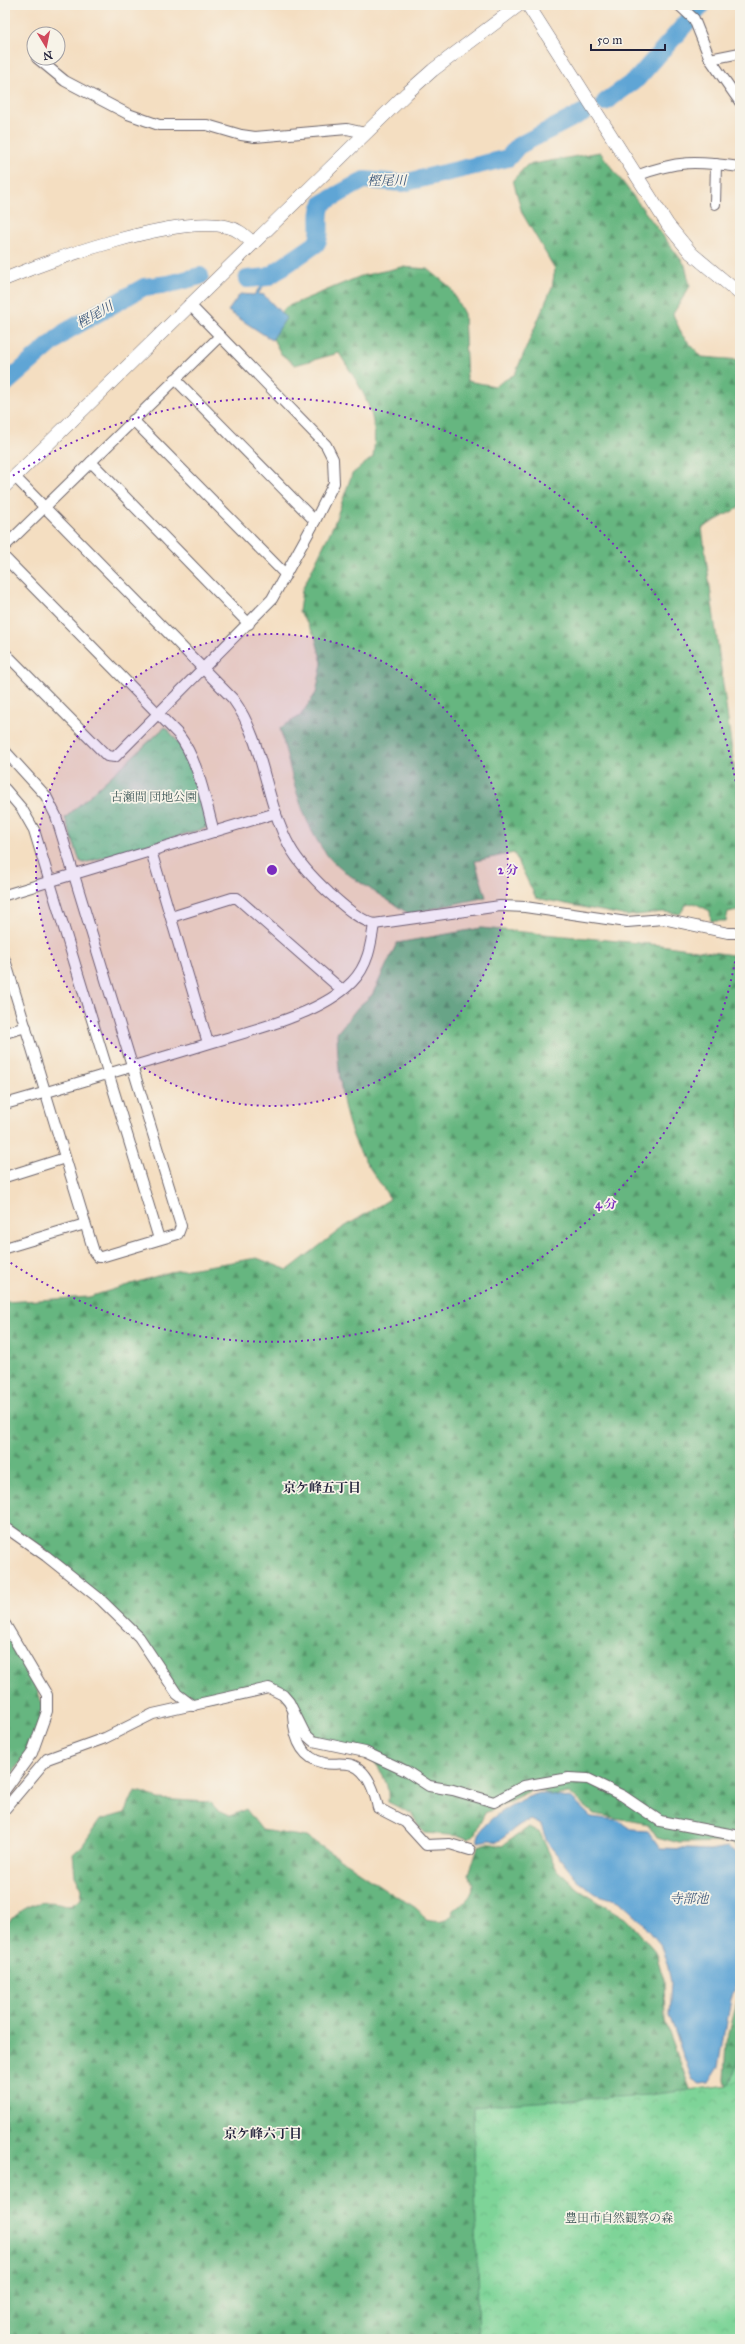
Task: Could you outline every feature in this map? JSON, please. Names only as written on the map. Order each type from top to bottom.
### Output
[{"type":"street","points":[[5,486],[364,133],[433,70],[519,5]]},
{"type":"street","points":[[528,5],[668,225],[691,253],[740,294]]},
{"type":"street","points":[[686,12],[710,59],[740,102]]},
{"type":"street","points":[[710,59],[740,53]]},
{"type":"street","points":[[47,66],[65,81],[121,111],[159,125],[207,125],[241,135],[254,137],[347,129],[364,133]]},
{"type":"street","points":[[636,176],[663,166],[694,161],[740,167]]},
{"type":"street","points":[[715,204],[716,164]]},
{"type":"street","points":[[5,279],[68,254],[174,228],[227,226],[242,233],[253,243]]},
{"type":"street","points":[[5,653],[107,756],[115,757],[266,606],[286,575],[315,521],[334,483],[334,468],[331,454],[326,445],[189,304]]},
{"type":"street","points":[[5,546],[220,336]]},
{"type":"street","points":[[175,379],[315,521]]},
{"type":"street","points":[[133,420],[286,575]]},
{"type":"street","points":[[91,462],[249,624]]},
{"type":"street","points":[[15,477],[228,693],[243,714],[253,736],[276,813],[292,851],[312,877],[356,916],[374,924],[500,906],[525,907],[627,922],[663,919],[728,933],[740,933]]},
{"type":"street","points":[[5,558],[160,713],[185,743],[190,754],[214,832]]},
{"type":"street","points":[[5,751],[26,772],[51,806],[74,874],[181,1226],[178,1234],[98,1257],[94,1252],[6,964]]},
{"type":"street","points":[[5,789],[29,820],[50,881],[159,1239]]},
{"type":"street","points":[[5,896],[276,813]]},
{"type":"street","points":[[151,851],[208,1043]]},
{"type":"street","points":[[171,917],[235,898],[342,990]]},
{"type":"street","points":[[5,1104],[208,1043],[319,1007],[352,982],[367,959],[374,924]]},
{"type":"street","points":[[5,1033],[26,1026]]},
{"type":"street","points":[[5,1177],[65,1158]]},
{"type":"street","points":[[5,1248],[85,1224]]},
{"type":"street","points":[[5,1527],[46,1556],[100,1599],[139,1637],[177,1694],[193,1706]]},
{"type":"street","points":[[5,1624],[47,1695],[48,1711],[32,1753],[5,1790]]},
{"type":"street","points":[[5,1809],[47,1759],[105,1738],[154,1714],[269,1688],[283,1695],[305,1734],[313,1741],[365,1752],[406,1771],[429,1786],[453,1790],[494,1802],[524,1786],[569,1778],[588,1779],[623,1796],[660,1820],[740,1836]]},
{"type":"street","points":[[293,1711],[294,1735],[300,1747],[310,1757],[323,1763],[352,1765],[365,1774],[375,1794],[378,1808],[405,1822],[426,1845],[450,1844],[470,1850]]},
{"type":"green space","points":[[600,152],[685,265],[690,286],[673,314],[682,335],[702,357],[740,360],[740,507],[702,528],[740,810],[740,910],[728,912],[726,921],[711,921],[710,911],[694,903],[686,905],[680,914],[663,912],[627,916],[536,898],[514,853],[475,861],[486,897],[409,914],[357,881],[341,869],[328,856],[308,823],[300,803],[280,728],[300,716],[316,693],[322,663],[315,636],[299,611],[302,590],[334,524],[352,474],[373,457],[374,427],[367,402],[362,391],[339,353],[295,365],[281,354],[271,335],[273,322],[286,307],[361,276],[402,267],[428,269],[450,287],[464,314],[467,381],[495,386],[515,374],[552,287],[555,269],[522,213],[513,180],[527,165]]},
{"type":"green space","name":"古瀬間 団地公園","points":[[165,727],[182,748],[188,760],[209,824],[206,828],[84,863],[80,861],[65,818]]},
{"type":"green space","points":[[481,928],[660,945],[740,956],[740,1849],[732,1842],[679,1843],[657,1837],[648,1824],[594,1814],[569,1793],[553,1796],[536,1788],[485,1813],[474,1835],[469,1839],[460,1836],[425,1833],[419,1827],[412,1814],[388,1802],[387,1787],[372,1753],[314,1739],[277,1687],[196,1702],[179,1693],[150,1646],[66,1567],[25,1535],[5,1525],[5,1302],[89,1297],[170,1272],[257,1258],[288,1270],[341,1229],[390,1199],[362,1156],[350,1128],[341,1088],[337,1033],[358,1007],[372,995],[397,943]]},
{"type":"green space","points":[[5,1629],[37,1689],[42,1707],[42,1716],[30,1747],[5,1784]]},
{"type":"green space","points":[[135,1791],[145,1793],[158,1799],[209,1802],[218,1810],[231,1816],[246,1809],[262,1830],[307,1837],[400,1899],[415,1907],[426,1920],[433,1921],[443,1921],[452,1916],[453,1910],[470,1896],[473,1886],[469,1875],[478,1846],[488,1843],[502,1846],[529,1827],[540,1833],[557,1870],[579,1890],[628,1920],[655,1951],[664,1979],[665,2021],[700,2116],[690,2339],[5,2339],[5,1926],[19,1912],[34,1904],[51,1902],[70,1906],[81,1899],[82,1889],[75,1876],[73,1854],[82,1846],[100,1820],[125,1813]]},
{"type":"green space","points":[[740,1989],[740,2142],[725,2079],[727,2042]]},
{"type":"green space","name":"豊田市自然観察の森","points":[[740,2054],[740,2339],[479,2339],[473,2106],[649,2095],[729,2085]]},
{"type":"water","points":[[265,280],[267,281],[258,294],[264,295],[286,318],[272,340],[228,311],[240,294],[254,295]]},
{"type":"water","name":"寺部池","points":[[540,1793],[572,1799],[591,1817],[617,1820],[632,1830],[648,1831],[660,1848],[711,1850],[728,1847],[740,1856],[740,1978],[731,1999],[719,2067],[709,2083],[700,2084],[692,2079],[669,2015],[671,1983],[668,1966],[660,1944],[640,1920],[619,1901],[596,1894],[577,1880],[547,1842],[541,1825],[531,1820],[517,1826],[497,1842],[490,1840],[478,1842],[479,1834],[484,1826],[492,1819],[512,1805],[532,1795]]},
{"type":"waterway","name":"樫尾川","points":[[605,102],[637,79],[702,5]]},
{"type":"waterway","name":"樫尾川","points":[[247,279],[268,277],[316,244],[319,234],[320,213],[323,203],[364,180],[403,183],[508,158],[518,146],[586,111]]},
{"type":"waterway","name":"樫尾川","points":[[5,384],[65,332],[144,287],[169,284],[200,276]]},
{"type":"district","name":"京ケ峰五丁目","points":[[322,1488]]},
{"type":"district","name":"京ケ峰六丁目","points":[[263,2134]]}]
